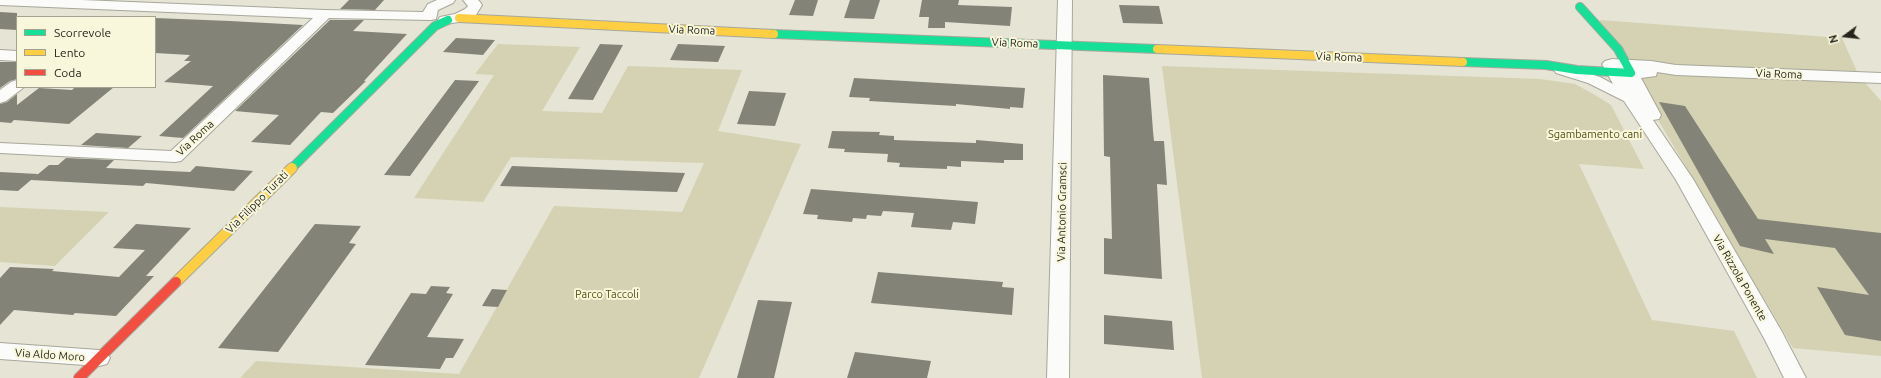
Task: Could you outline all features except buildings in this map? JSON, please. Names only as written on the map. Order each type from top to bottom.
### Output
[{"type":"street","points":[[440,18],[448,0]]},
{"type":"street","name":"Via Antonio Gramsci","points":[[1058,378],[1065,0]]},
{"type":"street","name":"Via Roma","points":[[0,1],[126,3],[325,14],[402,16],[1546,65],[1577,62],[1617,63],[1656,74],[1676,70],[1881,78]]},
{"type":"street","points":[[109,16],[126,3]]},
{"type":"street","points":[[440,18],[471,12],[474,3]]},
{"type":"street","points":[[474,3],[485,20]]},
{"type":"street","points":[[1578,4],[1594,36]]},
{"type":"street","points":[[1578,4],[1617,63]]},
{"type":"street","name":"Via Roma","points":[[0,148],[175,157],[325,14]]},
{"type":"street","name":"Via Filippo Turati","points":[[79,378],[440,18]]},
{"type":"street","points":[[0,55],[16,56]]},
{"type":"street","name":"Via Roma","points":[[1617,63],[1631,57],[1676,70]]},
{"type":"street","name":"Via Rizzola Ponente","points":[[1617,63],[1630,98],[1684,179]]},
{"type":"street","name":"Via Rizzola Ponente","points":[[1617,63],[1775,338],[1795,378]]},
{"type":"street","name":"Via Roma","points":[[1546,65],[1594,80],[1630,98]]},
{"type":"street","points":[[0,98],[16,86]]},
{"type":"street","name":"Via Aldo Moro","points":[[0,351],[99,358]]},
{"type":"green space","points":[[1599,20],[1842,38],[1859,76],[1881,101],[1881,356],[1793,348]]},
{"type":"green space","name":"Parco Taccoli","points":[[498,44],[580,47],[542,111],[602,113],[628,66],[742,70],[718,131],[801,144],[699,378],[240,378],[256,361],[459,374],[554,206],[682,212],[704,163],[511,157],[483,202],[414,198],[494,75],[475,74]]},
{"type":"green space","name":"Sgambamento cani","points":[[1162,66],[1540,79],[1575,84],[1611,105],[1644,169],[1579,164],[1652,320],[1734,331],[1757,378],[1202,378]]},
{"type":"green space","points":[[0,207],[109,212],[55,266],[0,262]]},
{"type":"traffic: fast","points":[[1580,7],[1618,49],[1631,73]]},
{"type":"traffic: fast","points":[[292,168],[435,26],[448,20]]},
{"type":"traffic: fast","points":[[774,34],[1157,49]]},
{"type":"traffic: fast","points":[[1463,62],[1546,65],[1577,70],[1631,73]]},
{"type":"traffic: slow","points":[[459,18],[774,34]]},
{"type":"traffic: slow","points":[[1157,49],[1463,62]]},
{"type":"traffic: slow","points":[[176,282],[292,168]]},
{"type":"traffic: jam","points":[[79,378],[176,282]]}]
